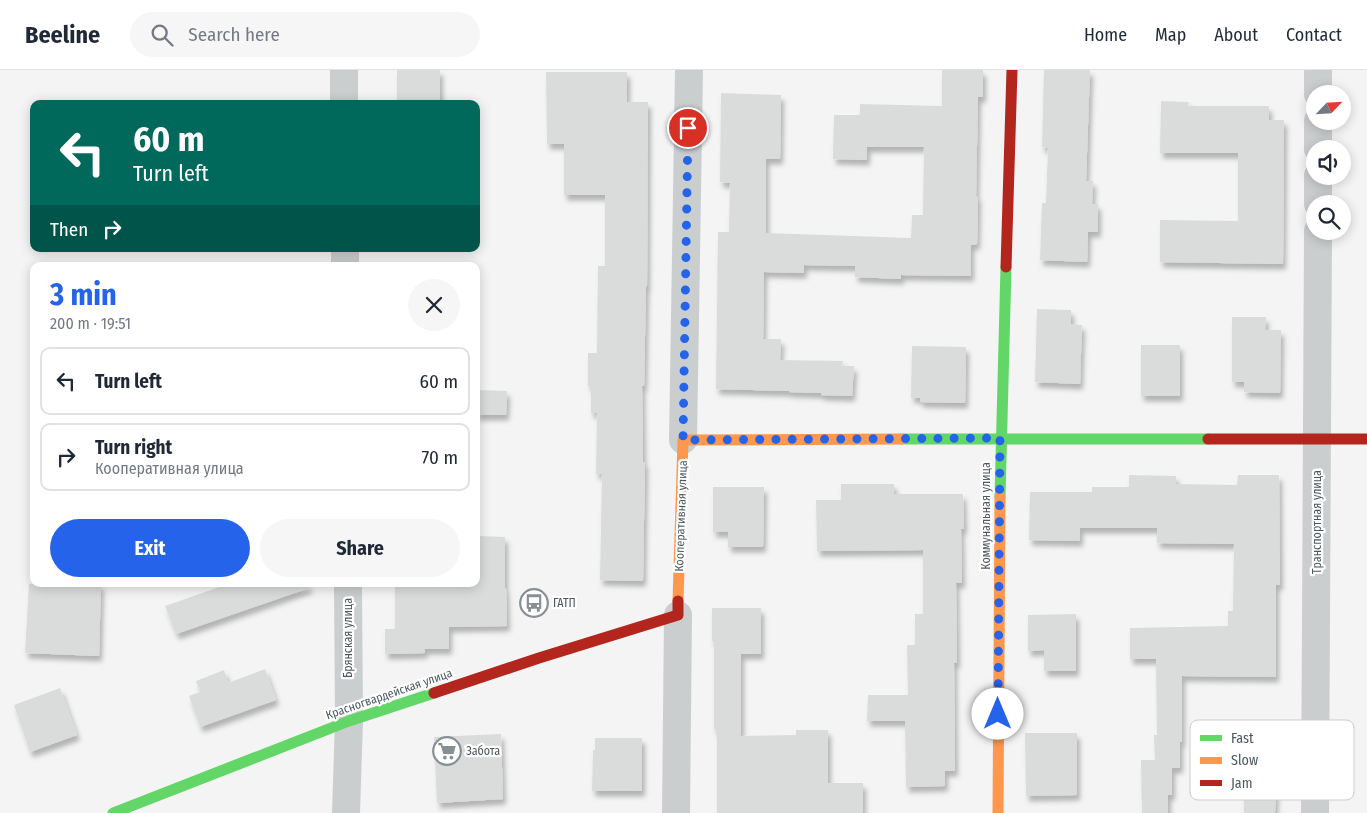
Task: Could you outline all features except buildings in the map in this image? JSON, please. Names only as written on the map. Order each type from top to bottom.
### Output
[{"type":"street","points":[[344,70],[344,100]]},
{"type":"street","name":"Кооперативная улица","points":[[676,813],[678,615],[690,70]]},
{"type":"street","name":"Коммунальная улица","points":[[998,813],[1000,438],[1012,70]]},
{"type":"street","points":[[1318,70],[1318,85]]},
{"type":"street","name":"Транспортная улица","points":[[1315,720],[1318,240]]},
{"type":"street","points":[[683,440],[1000,438],[1367,439]]},
{"type":"street","name":"Брянская улица","points":[[346,813],[349,721],[348,587]]},
{"type":"street","name":"Красногвардейская улица","points":[[114,813],[349,721],[530,661],[678,615]]},
{"type":"street","name":"Транспортная улица","points":[[1315,800],[1315,813]]},
{"type":"traffic: fast","points":[[1000,497],[1006,267]]},
{"type":"traffic: fast","points":[[902,439],[1208,439]]},
{"type":"traffic: fast","points":[[113,813],[349,721],[434,693]]},
{"type":"traffic: slow","points":[[678,601],[683,440],[902,439]]},
{"type":"traffic: slow","points":[[998,813],[1000,497]]},
{"type":"traffic: jam","points":[[1006,267],[1012,70]]},
{"type":"traffic: jam","points":[[1208,439],[1367,439]]},
{"type":"traffic: jam","points":[[434,693],[678,615],[678,601]]},
{"type":"place","name":"ГАТП","points":[[534,603]]},
{"type":"place","name":"Забота","points":[[447,751]]},
{"type":"route","points":[[688,128],[683,440],[1000,438],[998,714]]}]
